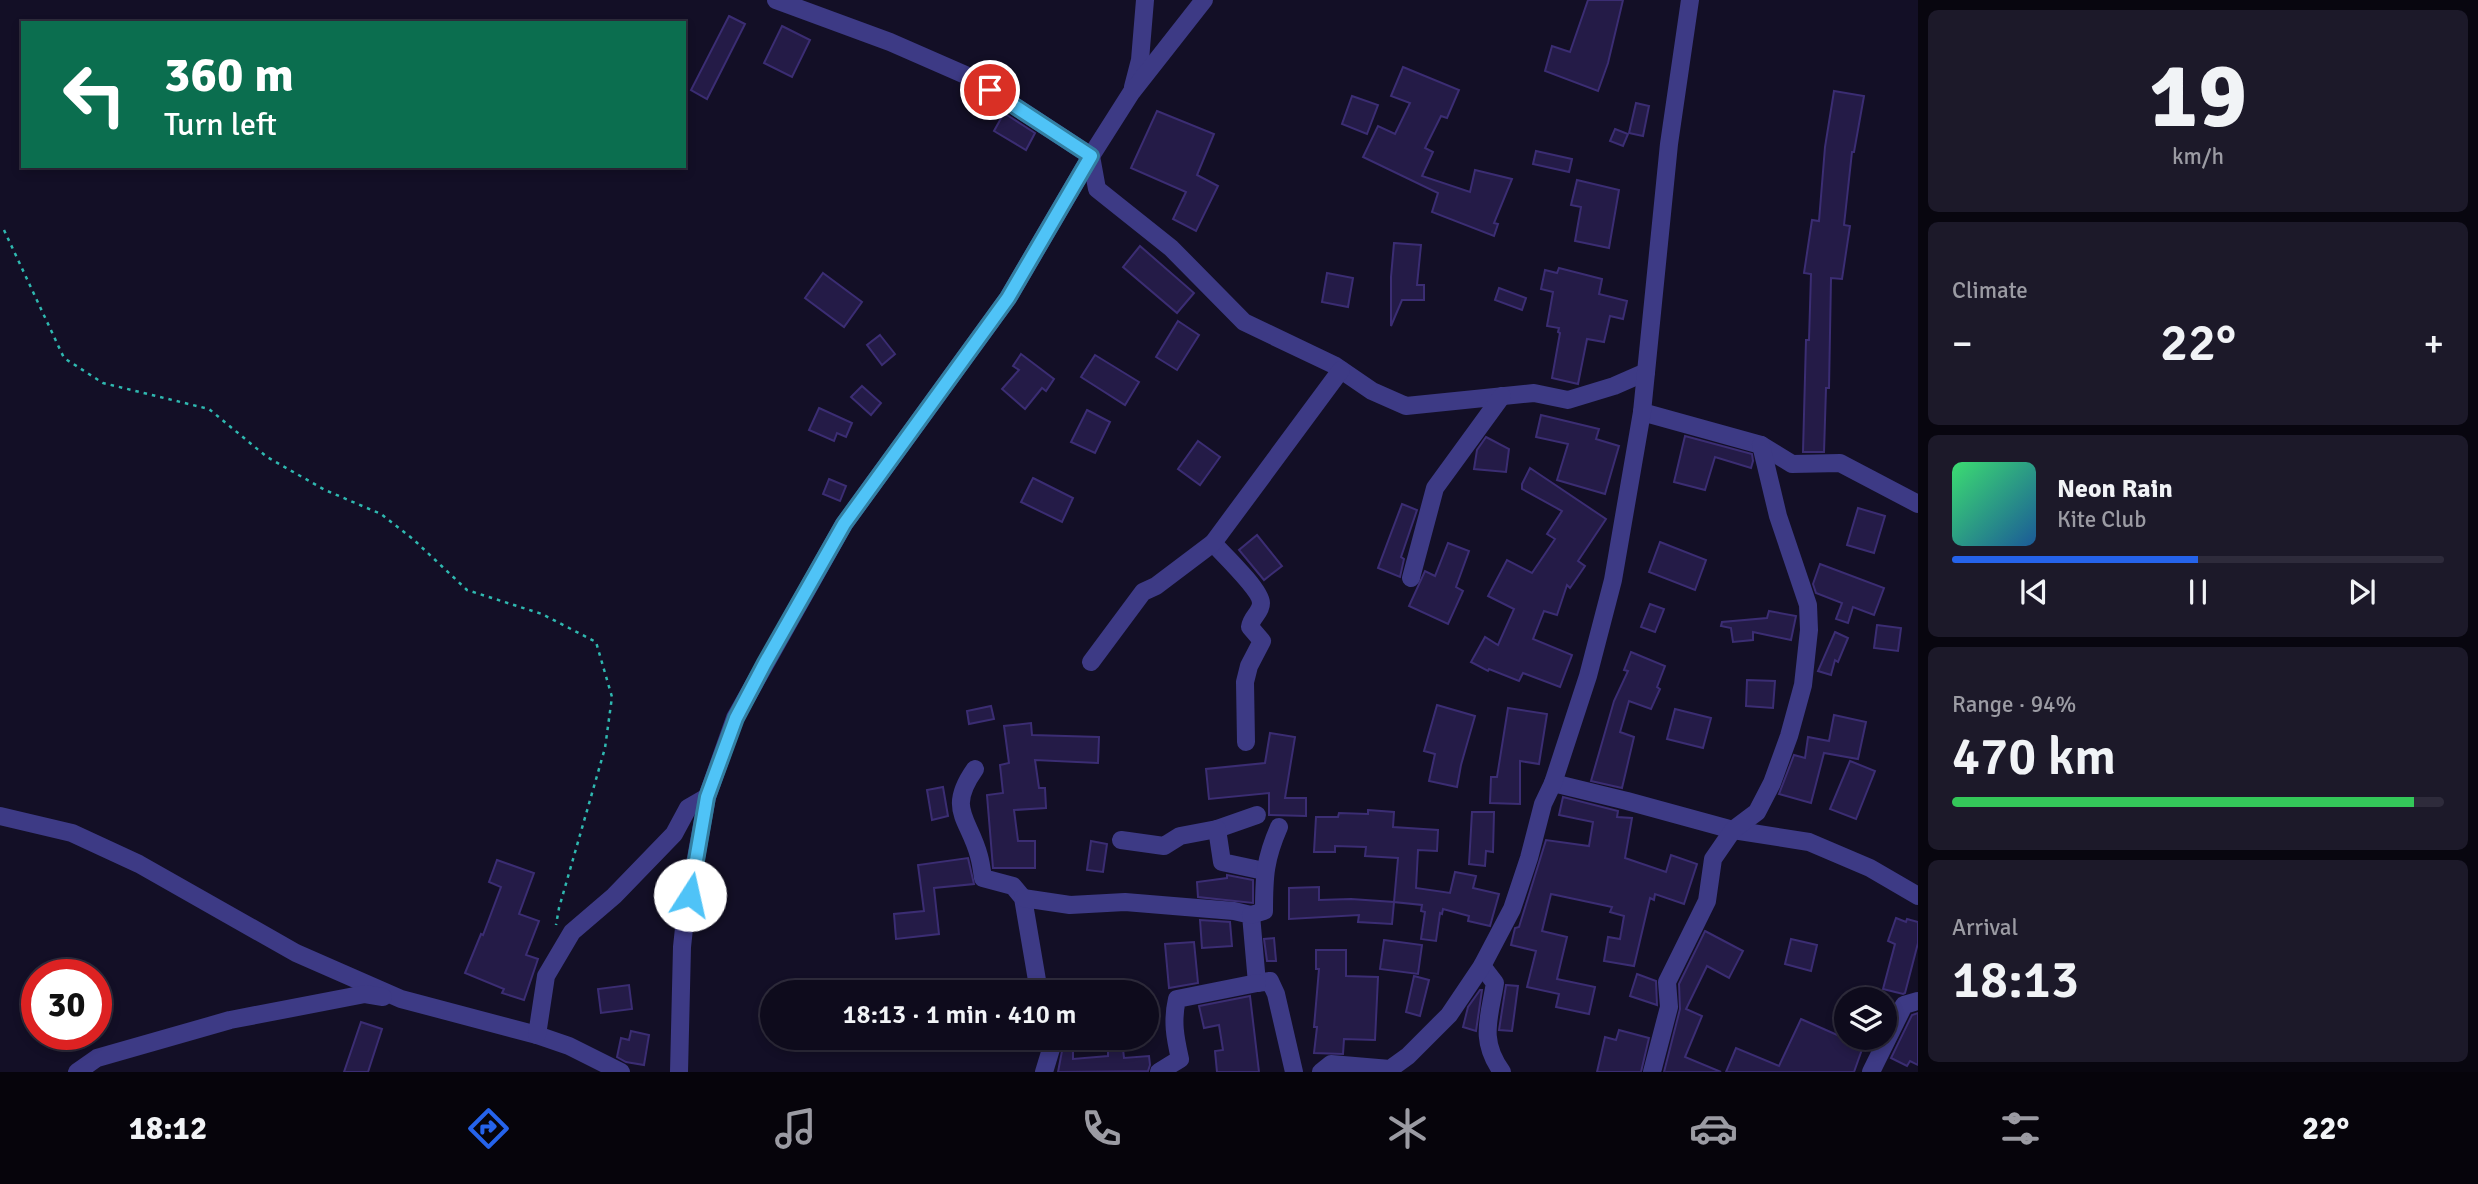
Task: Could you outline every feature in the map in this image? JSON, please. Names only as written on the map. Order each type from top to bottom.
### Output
[{"type":"street","points":[[776,0],[890,42],[970,77],[1091,156],[1097,189],[1171,248],[1244,322],[1341,370],[1372,391],[1406,406],[1534,393],[1567,400],[1614,386],[1646,372]]},
{"type":"street","points":[[1131,93],[1140,60],[1145,0]]},
{"type":"street","points":[[678,1072],[682,947],[707,797],[736,718],[844,524],[1008,298],[1131,93],[1204,0]]},
{"type":"street","points":[[1321,1072],[1331,1064],[1390,1070],[1449,1015],[1482,966],[1512,909],[1530,858],[1543,804],[1553,783],[1588,676],[1613,580],[1642,412],[1670,144],[1690,0]]},
{"type":"street","points":[[1091,662],[1143,592],[1156,586],[1213,543],[1341,370]]},
{"type":"street","points":[[1411,578],[1435,488],[1502,396]]},
{"type":"street","points":[[1642,412],[1761,445],[1792,464],[1840,463],[1918,504]]},
{"type":"street","points":[[1652,1072],[1669,1007],[1667,982],[1707,901],[1713,859],[1733,830],[1757,812],[1772,783],[1803,685],[1810,629],[1808,605],[1778,516],[1761,445]]},
{"type":"street","points":[[1213,543],[1252,587],[1261,604],[1260,611],[1251,621],[1250,627],[1262,641],[1249,666],[1245,682],[1246,742]]},
{"type":"street","points":[[975,769],[967,780],[961,797],[961,815],[979,856],[983,878],[1013,886],[1023,898],[1037,980]]},
{"type":"street","points":[[1553,783],[1733,830],[1808,842],[1870,868],[1918,896]]},
{"type":"street","points":[[537,1035],[546,976],[572,932],[614,896],[674,834],[688,808],[707,797]]},
{"type":"street","points":[[1121,841],[1164,846],[1180,836],[1217,829],[1258,815]]},
{"type":"street","points":[[0,816],[72,833],[139,863],[296,953],[401,999]]},
{"type":"street","points":[[1023,898],[1070,905],[1125,902],[1234,911],[1251,915],[1264,911],[1264,871],[1268,851],[1279,827]]},
{"type":"street","points":[[1217,829],[1222,862],[1264,871]]},
{"type":"street","points":[[1251,915],[1257,984]]},
{"type":"street","points":[[1482,966],[1495,983],[1486,1036],[1490,1056],[1502,1072]]},
{"type":"street","points":[[1159,1072],[1180,1059],[1173,1030],[1177,999],[1270,981],[1276,994],[1294,1072]]},
{"type":"street","points":[[77,1072],[97,1058],[230,1020],[365,994],[401,999],[537,1035],[569,1046],[621,1072]]},
{"type":"street","points":[[1871,1072],[1904,1005],[1918,1001]]},
{"type":"street","points":[[1044,1072],[1051,1050]]},
{"type":"path","points":[[4,230],[64,358],[103,383],[209,408],[267,457],[325,490],[381,514],[413,539],[467,590],[542,614],[596,642],[612,697],[605,748],[559,908],[555,933],[560,952]]},
{"type":"building","points":[[1588,0],[1623,0],[1608,63],[1598,91],[1545,71],[1552,46],[1570,52]]},
{"type":"building","points":[[729,16],[745,24],[707,99],[691,90]]},
{"type":"building","points":[[782,26],[810,40],[792,77],[764,63]]},
{"type":"building","points":[[1403,67],[1459,90],[1447,118],[1441,116],[1425,148],[1433,152],[1422,176],[1470,192],[1475,170],[1512,179],[1494,223],[1498,224],[1494,236],[1432,212],[1438,193],[1363,157],[1378,126],[1395,134],[1410,103],[1391,96]]},
{"type":"building","points":[[1834,91],[1864,96],[1852,152],[1844,225],[1850,226],[1842,279],[1831,278],[1829,388],[1826,388],[1824,452],[1803,452],[1811,274],[1804,273],[1812,220],[1819,221],[1825,147]]},
{"type":"building","points":[[1352,96],[1378,105],[1367,134],[1342,124]]},
{"type":"building","points":[[1636,103],[1649,106],[1643,136],[1629,133]]},
{"type":"building","points":[[1157,111],[1214,134],[1197,175],[1218,186],[1196,231],[1173,219],[1186,192],[1131,168]]},
{"type":"building","points":[[1004,113],[1035,133],[1026,150],[994,131]]},
{"type":"building","points":[[1615,129],[1628,134],[1623,146],[1610,141]]},
{"type":"building","points":[[1536,151],[1572,159],[1569,172],[1533,164]]},
{"type":"building","points":[[1577,180],[1619,190],[1609,248],[1575,241],[1581,207],[1571,205]]},
{"type":"building","points":[[1394,243],[1421,245],[1417,285],[1424,285],[1424,300],[1402,300],[1391,326],[1391,277]]},
{"type":"building","points":[[1140,246],[1194,293],[1177,313],[1123,267]]},
{"type":"building","points":[[1559,268],[1602,279],[1599,294],[1627,301],[1623,319],[1610,316],[1604,342],[1587,339],[1578,384],[1552,378],[1560,333],[1559,328],[1547,326],[1553,292],[1541,289],[1545,270],[1557,273]]},
{"type":"building","points":[[823,273],[862,302],[844,327],[805,298]]},
{"type":"building","points":[[1327,273],[1353,278],[1348,307],[1322,302]]},
{"type":"building","points":[[1499,288],[1526,298],[1522,310],[1495,300]]},
{"type":"building","points":[[1178,321],[1199,335],[1177,370],[1156,357]]},
{"type":"building","points":[[880,335],[895,354],[882,365],[867,345]]},
{"type":"building","points":[[1021,354],[1054,379],[1046,391],[1042,388],[1025,409],[1002,389],[1019,370],[1013,366]]},
{"type":"building","points":[[1095,355],[1139,382],[1125,405],[1081,377]]},
{"type":"building","points":[[862,386],[881,403],[871,415],[851,397]]},
{"type":"building","points":[[819,408],[852,423],[846,437],[837,433],[834,441],[809,430]]},
{"type":"building","points":[[1087,410],[1110,422],[1095,453],[1071,442]]},
{"type":"building","points":[[1541,415],[1599,429],[1596,439],[1619,446],[1605,494],[1557,480],[1568,444],[1536,437]]},
{"type":"building","points":[[1685,436],[1752,454],[1751,468],[1715,457],[1705,490],[1674,482]]},
{"type":"building","points":[[1486,437],[1509,449],[1506,472],[1474,469],[1477,450]]},
{"type":"building","points":[[1198,441],[1220,457],[1200,485],[1178,469]]},
{"type":"building","points":[[1530,468],[1606,519],[1578,561],[1585,566],[1570,588],[1567,585],[1557,615],[1544,611],[1533,639],[1572,655],[1560,687],[1523,673],[1519,681],[1489,669],[1488,671],[1471,662],[1485,637],[1498,645],[1514,609],[1488,596],[1507,560],[1532,573],[1555,539],[1547,534],[1562,511],[1522,489]]},
{"type":"building","points":[[1033,478],[1073,498],[1062,522],[1021,502]]},
{"type":"building","points":[[829,479],[846,486],[840,501],[823,494]]},
{"type":"building","points":[[1402,504],[1417,510],[1401,557],[1404,559],[1400,577],[1378,568]]},
{"type":"building","points":[[1858,508],[1885,516],[1874,553],[1847,545]]},
{"type":"building","points":[[1257,535],[1282,566],[1264,580],[1239,550]]},
{"type":"building","points":[[1660,542],[1706,560],[1695,590],[1649,572]]},
{"type":"building","points":[[1448,543],[1469,551],[1456,587],[1463,591],[1448,624],[1409,606],[1425,571],[1435,576]]},
{"type":"building","points":[[1820,564],[1884,588],[1874,615],[1853,607],[1848,623],[1836,619],[1842,603],[1816,593],[1813,584]]},
{"type":"building","points":[[1650,604],[1664,609],[1655,632],[1641,627]]},
{"type":"building","points":[[1769,611],[1796,616],[1791,640],[1753,632],[1753,640],[1733,642],[1731,628],[1721,626],[1722,622],[1767,618]]},
{"type":"building","points":[[1877,625],[1901,628],[1898,651],[1874,648]]},
{"type":"building","points":[[1835,632],[1848,638],[1838,662],[1835,660],[1831,675],[1818,671]]},
{"type":"building","points":[[1631,652],[1665,666],[1657,687],[1660,689],[1651,709],[1629,701],[1620,732],[1634,737],[1622,788],[1591,781],[1614,701],[1628,671],[1624,670]]},
{"type":"building","points":[[1747,680],[1775,681],[1773,708],[1746,706]]},
{"type":"building","points":[[1437,705],[1475,716],[1457,787],[1429,781],[1435,754],[1424,751]]},
{"type":"building","points":[[991,706],[994,719],[969,724],[967,711]]},
{"type":"building","points":[[1508,708],[1547,714],[1539,764],[1520,761],[1520,804],[1490,803],[1491,777],[1497,777]]},
{"type":"building","points":[[1675,709],[1711,718],[1703,748],[1667,739]]},
{"type":"building","points":[[1834,715],[1866,722],[1858,759],[1824,753],[1811,803],[1779,794],[1794,755],[1805,758],[1808,737],[1829,741]]},
{"type":"building","points":[[1031,723],[1032,735],[1099,737],[1098,763],[1035,760],[1039,788],[1045,788],[1046,808],[1014,810],[1018,841],[1035,841],[1035,868],[993,868],[987,795],[1003,793],[1000,765],[1009,763],[1004,726]]},
{"type":"building","points":[[1270,733],[1295,737],[1285,798],[1306,798],[1306,816],[1269,815],[1269,793],[1209,799],[1206,769],[1265,763]]},
{"type":"building","points":[[1850,761],[1875,771],[1856,819],[1830,809]]},
{"type":"building","points":[[943,787],[948,816],[932,820],[927,790]]},
{"type":"building","points":[[1563,797],[1618,811],[1617,817],[1632,818],[1625,858],[1666,872],[1671,855],[1697,864],[1684,904],[1655,894],[1654,900],[1650,898],[1634,966],[1604,961],[1608,937],[1620,939],[1624,916],[1610,912],[1612,907],[1551,894],[1542,931],[1567,937],[1557,979],[1595,987],[1589,1014],[1556,1007],[1559,994],[1527,987],[1536,951],[1511,945],[1546,840],[1589,846],[1593,822],[1559,815]]},
{"type":"building","points":[[1368,810],[1394,812],[1393,827],[1438,830],[1437,851],[1418,850],[1416,888],[1450,893],[1455,872],[1476,876],[1473,888],[1499,894],[1490,926],[1468,921],[1469,916],[1443,909],[1436,941],[1421,939],[1425,912],[1421,911],[1422,905],[1394,902],[1398,858],[1365,856],[1366,847],[1335,846],[1335,852],[1314,852],[1316,817],[1338,817],[1339,813],[1368,814]]},
{"type":"building","points":[[1472,812],[1494,812],[1493,852],[1486,851],[1485,866],[1469,864]]},
{"type":"building","points":[[1091,841],[1107,844],[1103,872],[1087,870]]},
{"type":"building","points":[[968,858],[974,884],[934,888],[939,934],[896,939],[894,914],[924,911],[918,865]]},
{"type":"building","points":[[497,860],[534,873],[519,914],[539,921],[526,955],[538,959],[524,1000],[502,993],[504,989],[465,973],[501,887],[489,882]]},
{"type":"building","points":[[1227,875],[1253,880],[1253,903],[1198,897],[1197,882],[1227,878]]},
{"type":"building","points":[[1319,887],[1319,900],[1394,902],[1392,924],[1358,922],[1359,915],[1289,919],[1289,888]]},
{"type":"building","points":[[1896,918],[1906,922],[1907,919],[1918,922],[1918,943],[1903,994],[1897,992],[1897,987],[1884,987],[1895,944],[1888,941]]},
{"type":"building","points":[[1200,920],[1230,922],[1232,946],[1202,948]]},
{"type":"building","points":[[1705,931],[1743,951],[1729,978],[1707,966],[1686,1009],[1702,1016],[1685,1057],[1721,1072],[1664,1072],[1680,1009],[1679,984]]},
{"type":"building","points":[[1274,938],[1276,961],[1267,961],[1264,939]]},
{"type":"building","points":[[1791,939],[1817,945],[1811,971],[1785,964]]},
{"type":"building","points":[[1384,940],[1422,945],[1418,974],[1380,969]]},
{"type":"building","points":[[1194,942],[1198,983],[1169,988],[1165,944]]},
{"type":"building","points":[[1316,950],[1346,950],[1346,976],[1378,977],[1375,1040],[1344,1039],[1343,1054],[1314,1053],[1319,969],[1316,969]]},
{"type":"building","points":[[1637,974],[1656,981],[1657,1005],[1630,996]]},
{"type":"building","points":[[1414,976],[1429,980],[1420,1016],[1406,1012]]},
{"type":"building","points":[[629,985],[632,1009],[601,1013],[598,989]]},
{"type":"building","points":[[1506,985],[1518,986],[1512,1031],[1499,1030]]},
{"type":"building","points":[[1480,990],[1476,1031],[1463,1027],[1468,1007]]},
{"type":"building","points":[[1250,996],[1259,1072],[1217,1072],[1215,1051],[1223,1050],[1219,1025],[1204,1028],[1199,1006]]},
{"type":"building","points":[[1918,1013],[1918,1065],[1910,1061],[1907,1066],[1891,1058],[1912,1015]]},
{"type":"building","points":[[1801,1019],[1834,1034],[1834,1050],[1862,1050],[1854,1072],[1726,1072],[1736,1048],[1779,1066]]},
{"type":"building","points":[[361,1022],[382,1029],[368,1072],[344,1072]]},
{"type":"building","points":[[1619,1030],[1649,1038],[1641,1072],[1597,1072],[1605,1037],[1616,1040]]},
{"type":"building","points":[[631,1031],[649,1035],[644,1065],[626,1062],[617,1057],[621,1038],[629,1040]]},
{"type":"building","points":[[1123,1050],[1124,1058],[1149,1056],[1148,1071],[1058,1072],[1062,1051],[1073,1051],[1073,1059],[1108,1056],[1108,1051]]},
{"type":"route","points":[[690,895],[707,797],[719,759],[736,718],[765,663],[844,524],[1008,298],[1091,156],[990,90]]}]
